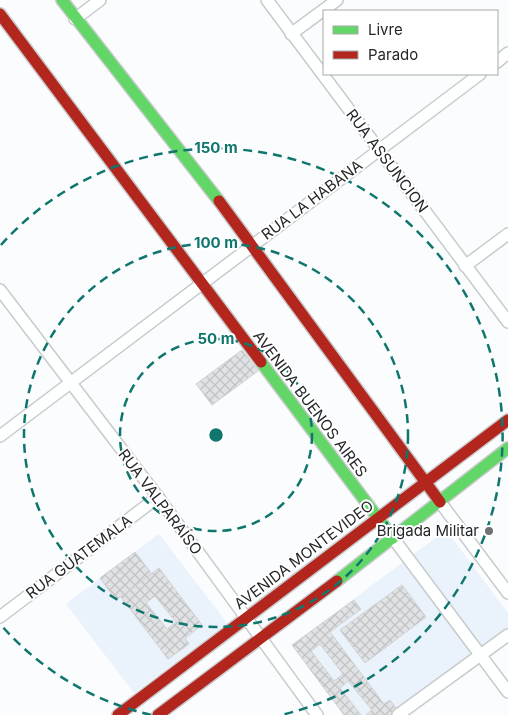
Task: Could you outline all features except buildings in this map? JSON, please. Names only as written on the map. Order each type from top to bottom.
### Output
[{"type":"street","points":[[62,0],[252,244],[425,484],[508,593]]},
{"type":"street","points":[[75,19],[100,0]]},
{"type":"street","name":"RUA ASSUNCION","points":[[267,0],[508,322]]},
{"type":"street","points":[[323,10],[337,0]]},
{"type":"street","points":[[291,34],[323,10]]},
{"type":"street","name":"AVENIDA BUENOS AIRES","points":[[0,14],[508,692]]},
{"type":"street","points":[[498,61],[508,53]]},
{"type":"street","name":"RUA LA HABANA","points":[[0,436],[252,244],[479,75]]},
{"type":"street","points":[[465,266],[508,234]]},
{"type":"street","name":"RUA VALPARAÍSO","points":[[0,290],[158,498],[317,715]]},
{"type":"street","name":"AVENIDA MONTEVIDEO","points":[[118,715],[245,617],[508,420]]},
{"type":"street","points":[[158,715],[393,538],[508,448],[494,430]]},
{"type":"street","name":"RUA GUATEMALA","points":[[0,617],[158,498]]},
{"type":"street","points":[[398,715],[508,635]]},
{"type":"shaded area","points":[[446,530],[508,613],[508,629],[394,715],[344,715],[292,645]]},
{"type":"shaded area","points":[[159,534],[227,623],[134,693],[66,604]]},
{"type":"traffic: fast","points":[[62,0],[219,201]]},
{"type":"traffic: fast","points":[[261,362],[393,538]]},
{"type":"traffic: fast","points":[[337,581],[508,448]]},
{"type":"traffic: jam","points":[[0,14],[261,362]]},
{"type":"traffic: jam","points":[[219,201],[440,502]]},
{"type":"traffic: jam","points":[[118,715],[508,420]]},
{"type":"traffic: jam","points":[[158,715],[337,581]]},
{"type":"place","name":"Brigada Militar","points":[[489,531]]}]
